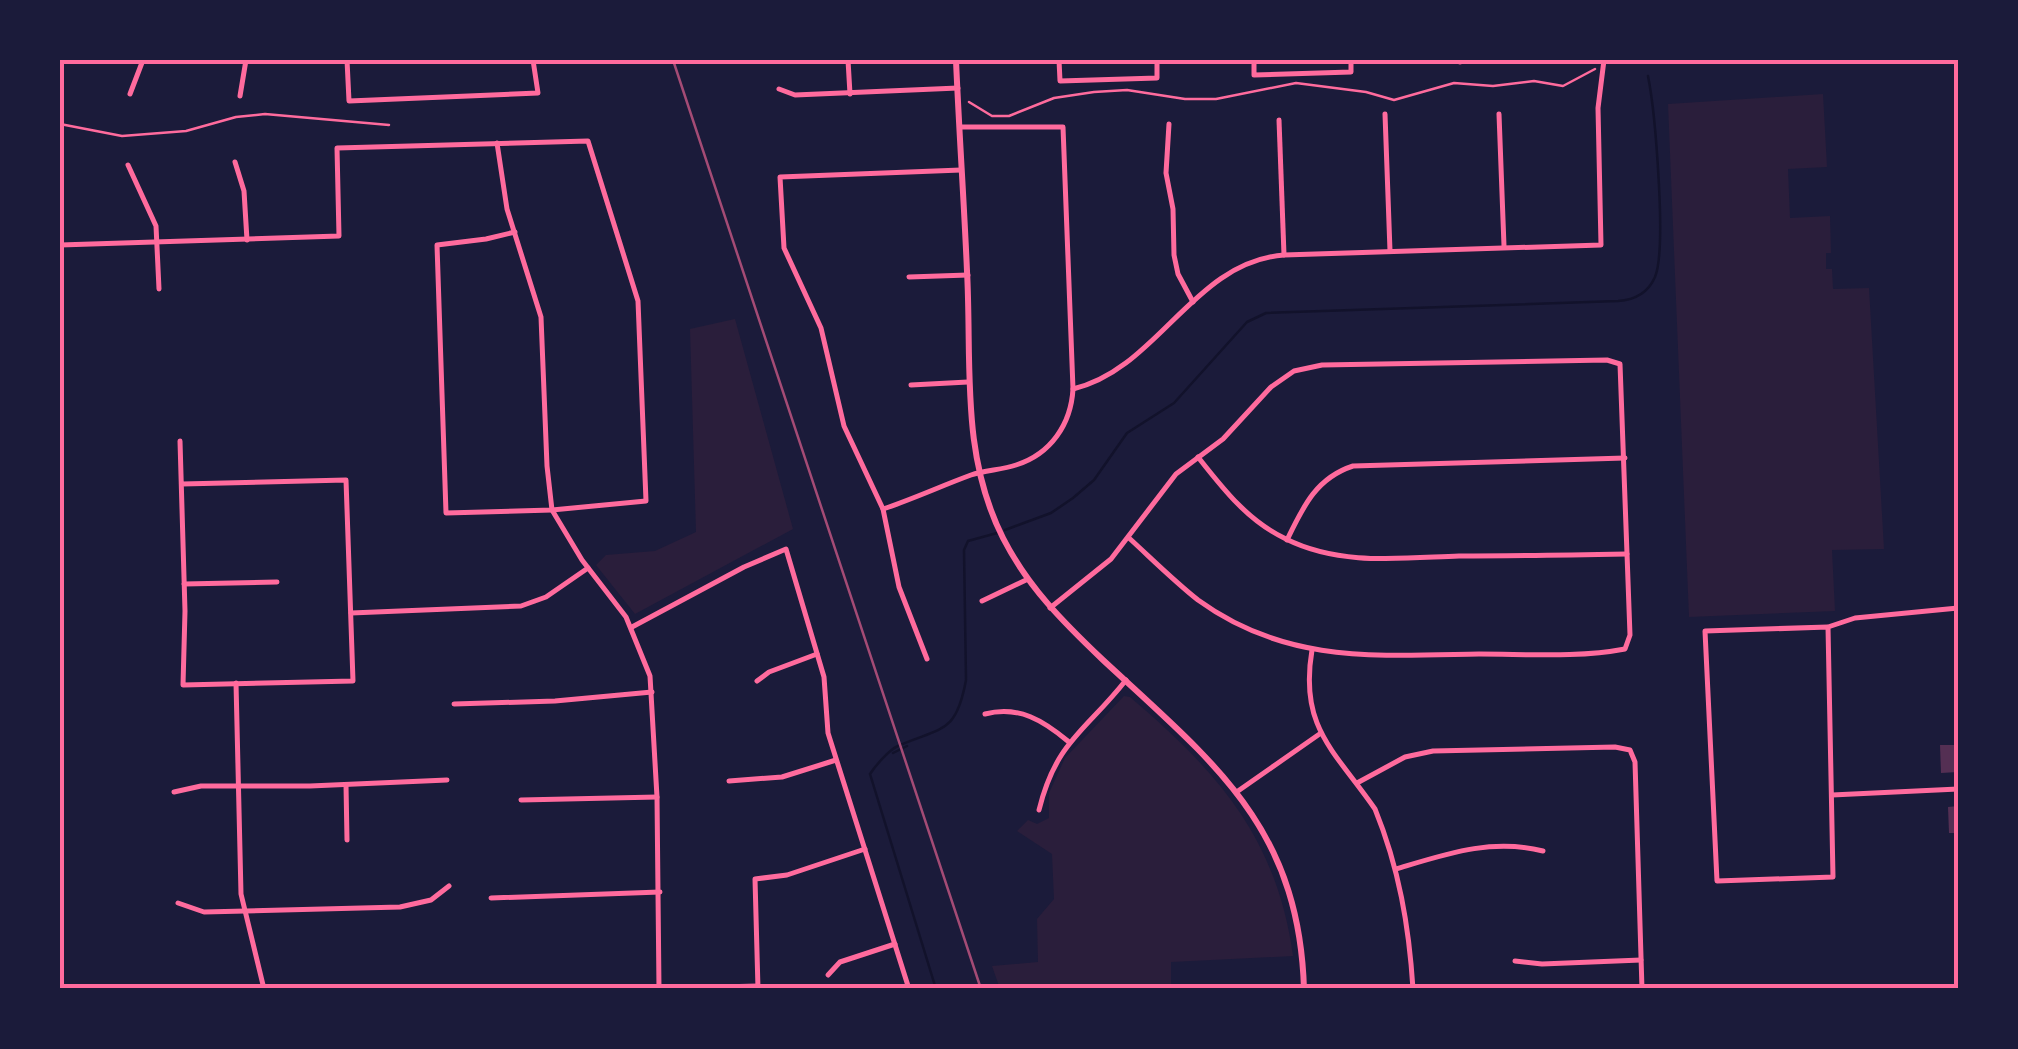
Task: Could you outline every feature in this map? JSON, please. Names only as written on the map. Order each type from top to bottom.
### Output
[{"type":"street","points":[[130,94],[143,60]]},
{"type":"street","points":[[240,96],[246,60]]},
{"type":"street","points":[[347,60],[349,100],[538,93],[533,60]]},
{"type":"street","points":[[848,60],[850,94]]},
{"type":"street","points":[[956,60],[968,274],[968,382],[978,473],[995,521],[1026,580],[1050,608],[1203,752],[1238,791],[1264,832],[1286,882],[1300,938],[1304,989]]},
{"type":"street","points":[[1059,60],[1060,80],[1158,78],[1157,60]]},
{"type":"street","points":[[1254,60],[1254,75],[1351,72],[1351,60]]},
{"type":"street","points":[[1073,389],[1114,374],[1193,302],[1237,267],[1254,260],[1284,255],[1600,245],[1598,108],[1604,60]]},
{"type":"street","points":[[1613,60],[1692,60]]},
{"type":"street","points":[[778,89],[795,95],[958,88]]},
{"type":"street","points":[[1385,114],[1390,251]]},
{"type":"street","points":[[1499,114],[1504,246]]},
{"type":"street","points":[[1279,120],[1284,255]]},
{"type":"street","points":[[1169,124],[1166,173],[1173,209],[1174,255],[1178,274],[1193,302]]},
{"type":"street","points":[[883,508],[978,473],[1020,464],[1046,449],[1064,426],[1073,389],[1062,127],[959,127]]},
{"type":"street","points":[[60,244],[340,236],[337,148],[588,140],[638,301],[646,501],[552,510],[446,513],[438,244],[486,240],[514,232]]},
{"type":"street","points":[[497,142],[502,189],[536,295],[542,328],[552,510],[588,568],[632,627],[647,665],[657,797],[659,989]]},
{"type":"street","points":[[235,162],[244,191],[247,240]]},
{"type":"street","points":[[128,166],[152,217],[158,244],[159,288]]},
{"type":"street","points":[[927,659],[900,587],[883,508],[844,426],[821,328],[784,248],[780,177],[961,170]]},
{"type":"street","points":[[909,277],[968,274]]},
{"type":"street","points":[[1050,608],[1089,580],[1129,538],[1176,474],[1223,439],[1278,380],[1312,366],[1607,360],[1620,364],[1630,635],[1626,649],[1373,656],[1312,650],[1278,641],[1223,616],[1183,587],[1129,538]]},
{"type":"street","points":[[911,384],[968,382]]},
{"type":"street","points":[[180,440],[183,684],[353,681],[346,480],[182,484]]},
{"type":"street","points":[[1198,457],[1245,512],[1287,540],[1323,553],[1362,558],[1627,554]]},
{"type":"street","points":[[1287,540],[1313,492],[1327,478],[1353,466],[1624,458]]},
{"type":"street","points":[[632,627],[786,549],[824,677],[828,733],[909,989]]},
{"type":"street","points":[[350,613],[521,606],[554,593],[588,568]]},
{"type":"street","points":[[982,601],[1026,580]]},
{"type":"street","points":[[184,584],[277,582]]},
{"type":"street","points":[[1828,627],[1833,877],[1717,881],[1706,631],[1828,627],[1856,618],[1958,608]]},
{"type":"street","points":[[1312,650],[1307,687],[1312,718],[1375,810],[1396,869],[1408,928],[1414,989]]},
{"type":"street","points":[[757,682],[769,672],[817,654]]},
{"type":"street","points":[[1038,810],[1046,781],[1069,742],[1126,680]]},
{"type":"street","points":[[236,684],[243,910],[264,989]]},
{"type":"street","points":[[454,704],[555,701],[652,692]]},
{"type":"street","points":[[985,714],[1012,711],[1030,715],[1069,742]]},
{"type":"street","points":[[1238,791],[1320,734]]},
{"type":"street","points":[[1356,783],[1405,758],[1433,750],[1630,750],[1635,762],[1642,989]]},
{"type":"street","points":[[729,781],[782,777],[836,760]]},
{"type":"street","points":[[174,792],[192,786],[446,780]]},
{"type":"street","points":[[346,785],[347,840]]},
{"type":"street","points":[[1832,795],[1958,789]]},
{"type":"street","points":[[521,800],[657,797]]},
{"type":"street","points":[[1396,869],[1476,847],[1510,845],[1543,850]]},
{"type":"street","points":[[643,989],[758,987],[755,879],[787,874],[865,849]]},
{"type":"street","points":[[178,903],[204,912],[354,910],[418,905],[448,886]]},
{"type":"street","points":[[491,898],[660,892]]},
{"type":"street","points":[[828,975],[840,962],[895,944]]},
{"type":"street","points":[[1515,960],[1542,964],[1641,960]]},
{"type":"path","points":[[969,102],[992,116],[1009,116],[1054,98],[1094,92],[1128,90],[1185,99],[1216,99],[1296,83],[1366,92],[1394,100],[1454,83],[1494,86],[1534,81],[1563,86],[1595,70]]},
{"type":"path","points":[[60,124],[122,136],[186,132],[236,117],[265,114],[389,125]]},
{"type":"shaded area","points":[[1823,94],[1827,167],[1788,169],[1790,218],[1830,216],[1831,253],[1826,253],[1826,269],[1832,269],[1833,289],[1869,288],[1884,549],[1832,550],[1835,611],[1689,617],[1668,104]]},
{"type":"shaded area","points":[[735,319],[793,529],[635,614],[596,565],[606,555],[655,551],[696,532],[690,329]]},
{"type":"shaded area","points":[[1124,696],[1130,697],[1190,752],[1238,810],[1273,876],[1293,956],[1171,962],[1171,989],[1000,989],[992,966],[1038,962],[1037,919],[1054,899],[1052,854],[1017,831],[1028,820],[1037,824],[1049,818],[1049,793],[1065,758]]},
{"type":"building","points":[[1940,745],[1958,745],[1958,772],[1941,773]]},
{"type":"building","points":[[1958,806],[1958,833],[1949,833],[1948,807]]},
{"type":"waterway","points":[[1005,530],[1051,513],[1073,498],[1094,480],[1127,433],[1174,403],[1247,322],[1266,313],[1618,301],[1640,295],[1655,277],[1660,238],[1648,76]]},
{"type":"waterway","points":[[936,989],[870,774],[894,748],[936,731],[957,711],[966,680],[964,550],[968,541],[997,533]]},
{"type":"waterway","points":[[893,753],[907,746]]},
{"type":"railway","points":[[673,60],[981,989]]}]
